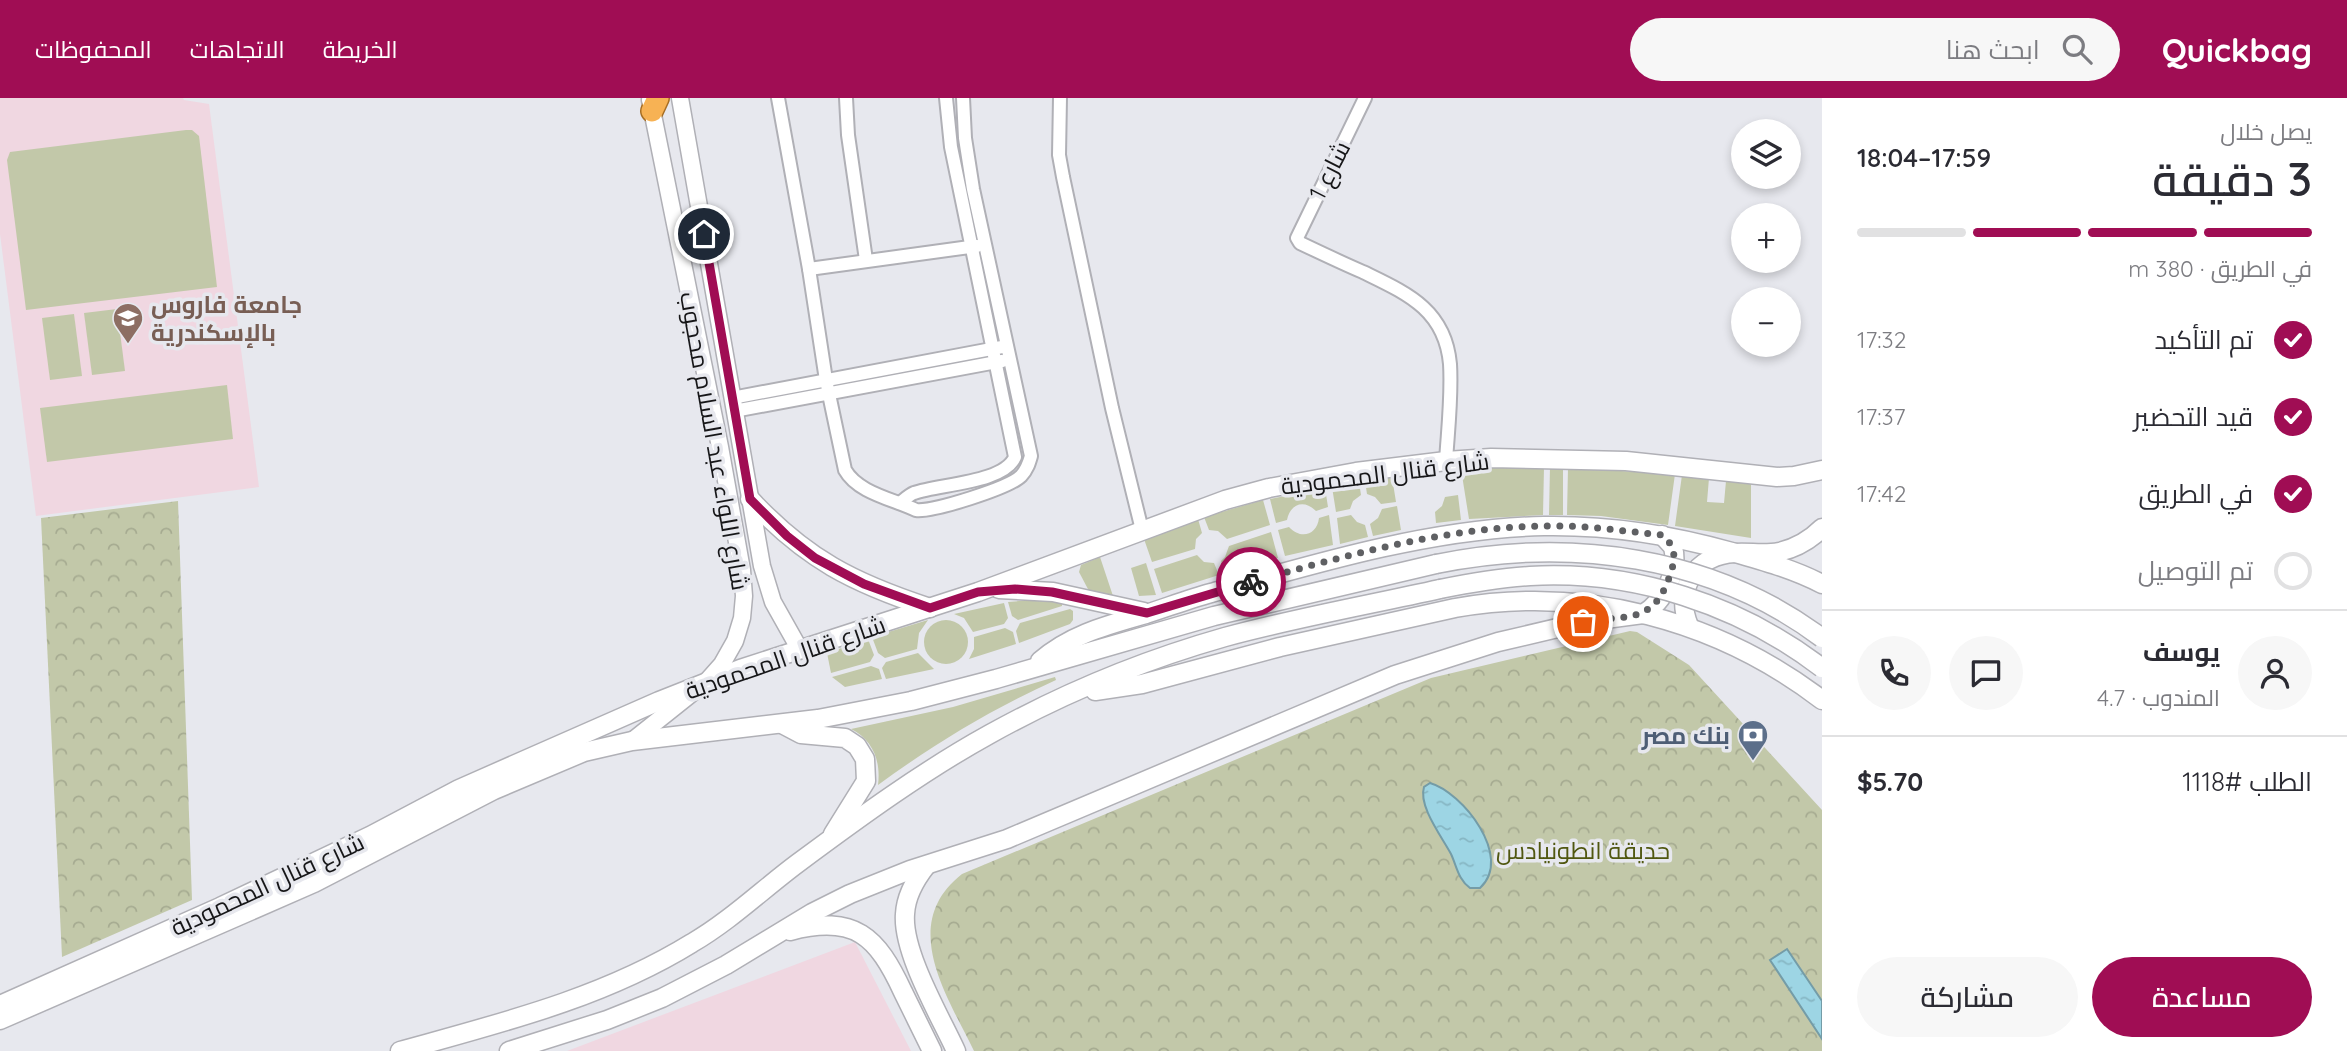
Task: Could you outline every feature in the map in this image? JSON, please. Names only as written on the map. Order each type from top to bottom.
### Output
[{"type":"main road","name":"شارع قنال المحمودية","points":[[0,1005],[283,878],[459,789],[706,682],[978,592],[1226,500],[1269,488],[1356,472],[1446,461],[1536,458],[1626,461],[1777,477],[1822,470]]},
{"type":"main road","points":[[750,499],[800,547],[831,568],[864,584],[930,608]]},
{"type":"main road","points":[[1032,668],[1057,648],[1084,633],[1147,613],[1294,570],[1468,532],[1546,526],[1662,535],[1787,568],[1822,584]]},
{"type":"main road","points":[[1689,626],[1683,608],[1683,597],[1690,576],[1707,562],[1735,553],[1777,552],[1803,543],[1822,528]]},
{"type":"main road","points":[[509,1051],[607,1020],[662,998],[726,965],[773,935],[850,894],[1007,839],[1395,675],[1446,657],[1583,622],[1643,614],[1663,595],[1674,564],[1673,547],[1662,535]]},
{"type":"main road","name":"شارع قنال المحمودية","points":[[0,1020],[314,883],[494,790],[584,752],[632,741],[818,719],[911,701],[1214,616],[1436,564],[1486,555],[1550,551],[1589,553],[1650,562],[1689,572],[1738,590],[1822,638]]},
{"type":"main road","points":[[400,1051],[538,1013],[636,975],[695,942],[909,784],[990,734],[1074,691],[1181,651],[1227,637],[1440,589],[1492,580],[1532,576],[1595,578],[1645,586],[1690,598],[1741,619],[1822,668]]},
{"type":"main road","points":[[978,592],[997,589],[1034,590],[1147,613]]},
{"type":"main road","points":[[1074,691],[1142,684],[1270,649],[1483,603],[1538,600],[1566,601],[1643,614],[1689,626],[1767,662],[1822,700]]},
{"type":"main road","points":[[782,724],[801,734],[845,738],[858,746],[865,759],[867,773],[863,788],[827,843]]},
{"type":"main road","points":[[926,866],[915,880],[908,896],[905,916],[907,932],[916,964],[956,1051]]},
{"type":"main road","points":[[773,935],[822,925],[844,927],[860,933],[876,944],[897,979],[932,1051]]},
{"type":"street","name":"شارع اللواء عبد السلام محجوب","points":[[680,98],[767,584],[781,619],[800,650]]},
{"type":"street","points":[[778,98],[827,386],[842,460],[849,477],[863,487],[916,510],[925,511],[1015,481],[1024,472],[1031,456],[1001,354]]},
{"type":"street","points":[[846,98],[848,135],[866,260]]},
{"type":"street","points":[[900,502],[916,493],[1001,471],[1011,464],[1015,457],[1001,354],[978,246],[951,147],[946,98]]},
{"type":"street","points":[[963,98],[978,246]]},
{"type":"street","points":[[1060,98],[1059,155],[1063,177],[1112,408],[1142,530]]},
{"type":"street","name":"شارع 1","points":[[1362,99],[1298,233],[1300,243],[1407,293],[1436,323],[1443,335],[1450,363],[1446,461]]},
{"type":"street","name":"شارع اللواء عبد السلام محجوب","points":[[632,741],[706,682],[722,664],[735,641],[742,618],[744,596],[742,570],[720,447],[653,102]]},
{"type":"street","points":[[809,270],[978,246]]},
{"type":"street","points":[[733,404],[1001,354]]},
{"type":"street","points":[[1015,457],[1031,456]]},
{"type":"shaded area","name":"جامعة فاروس بالإسكندرية","points":[[0,98],[183,98],[209,104],[259,487],[36,516],[0,234]]},
{"type":"shaded area","points":[[855,942],[911,1051],[567,1051]]},
{"type":"green space","points":[[192,130],[199,136],[217,287],[26,310],[7,160],[10,152]]},
{"type":"green space","points":[[117,309],[125,371],[92,375],[84,313]]},
{"type":"green space","points":[[74,314],[82,376],[50,380],[42,318]]},
{"type":"green space","points":[[227,385],[233,439],[47,462],[40,408]]},
{"type":"green space","points":[[1544,467],[1543,515],[1469,519],[1461,469]]},
{"type":"green space","points":[[1550,467],[1563,468],[1563,515],[1549,515]]},
{"type":"green space","points":[[1568,468],[1675,474],[1668,525],[1601,516],[1567,515]]},
{"type":"green space","points":[[1682,475],[1709,478],[1707,502],[1724,503],[1726,481],[1751,484],[1751,538],[1675,526]]},
{"type":"green space","points":[[1392,477],[1396,502],[1381,504],[1375,497],[1367,494],[1365,481]]},
{"type":"green space","points":[[1359,482],[1361,495],[1353,501],[1350,509],[1336,512],[1332,487]]},
{"type":"green space","points":[[1325,488],[1328,507],[1316,511],[1307,505],[1298,505],[1291,510],[1287,520],[1276,523],[1270,499]]},
{"type":"green space","points":[[1458,495],[1461,520],[1436,523],[1435,512],[1442,506],[1445,497]]},
{"type":"green space","points":[[1263,500],[1270,525],[1227,539],[1218,531],[1209,530],[1204,517]]},
{"type":"green space","points":[[178,501],[192,900],[62,957],[41,518]]},
{"type":"green space","points":[[1397,506],[1401,530],[1373,536],[1370,524],[1378,518],[1382,509]]},
{"type":"green space","points":[[1329,515],[1333,545],[1285,556],[1278,530],[1289,527],[1298,533],[1308,534],[1318,524],[1319,518]]},
{"type":"green space","points":[[1351,515],[1357,522],[1365,525],[1368,537],[1340,544],[1337,518]]},
{"type":"green space","points":[[1198,519],[1202,533],[1196,539],[1195,549],[1152,562],[1144,539]]},
{"type":"green space","points":[[1271,532],[1278,558],[1225,574],[1221,561],[1229,546]]},
{"type":"green space","points":[[1197,555],[1204,562],[1214,563],[1219,575],[1162,593],[1154,569]]},
{"type":"green space","points":[[1100,557],[1113,596],[1089,591],[1079,572],[1081,565]]},
{"type":"green space","points":[[1146,563],[1156,595],[1139,596],[1131,568]]},
{"type":"green space","points":[[1043,599],[1062,602],[1062,606],[1018,620],[1012,616],[1008,602]]},
{"type":"green space","points":[[1004,603],[1008,618],[1004,624],[973,632],[964,618],[954,614]]},
{"type":"green space","points":[[1070,609],[1073,611],[1073,620],[1070,624],[1019,643],[1016,631],[1020,623]]},
{"type":"green space","points":[[928,620],[919,633],[917,649],[885,658],[878,653],[872,637]]},
{"type":"green space","points":[[946,620],[955,621],[962,626],[967,633],[967,651],[962,658],[955,663],[946,664],[937,663],[930,658],[925,651],[924,642],[925,633],[930,626],[937,621]]},
{"type":"green space","points":[[1005,628],[1013,632],[1016,644],[969,659],[974,649],[974,637]]},
{"type":"green space","name":"حديقة انطونيادس","points":[[1630,631],[1637,632],[1689,665],[1822,810],[1822,1051],[974,1051],[941,984],[931,937],[933,915],[943,894],[962,874],[1431,678]]},
{"type":"green space","points":[[868,639],[874,655],[870,662],[831,673],[827,653]]},
{"type":"green space","points":[[918,653],[934,669],[886,679],[882,668],[886,662]]},
{"type":"green space","points":[[871,666],[879,669],[882,679],[845,687],[832,677]]},
{"type":"green space","points":[[1055,677],[1056,680],[964,728],[878,785],[874,752],[865,739],[851,729],[953,707]]},
{"type":"water","points":[[1430,783],[1456,799],[1480,827],[1488,844],[1491,860],[1489,875],[1480,888],[1470,888],[1463,881],[1432,821],[1423,795],[1424,787]]},
{"type":"water","points":[[1787,949],[1822,1001],[1822,1039],[1770,960]]},
{"type":"way so far","points":[[1251,582],[1411,543],[1507,528],[1592,528],[1662,535],[1668,540],[1675,555],[1674,564],[1658,603],[1643,614],[1583,622]]},
{"type":"place","name":"جامعة فاروس بالإسكندرية","points":[[128,345]]},
{"type":"place","name":"بنك مصر","points":[[1753,762]]},
{"type":"route","points":[[704,234],[750,499],[787,536],[815,558],[847,577],[930,608],[978,592],[1015,589],[1052,592],[1147,613],[1251,582]]}]
